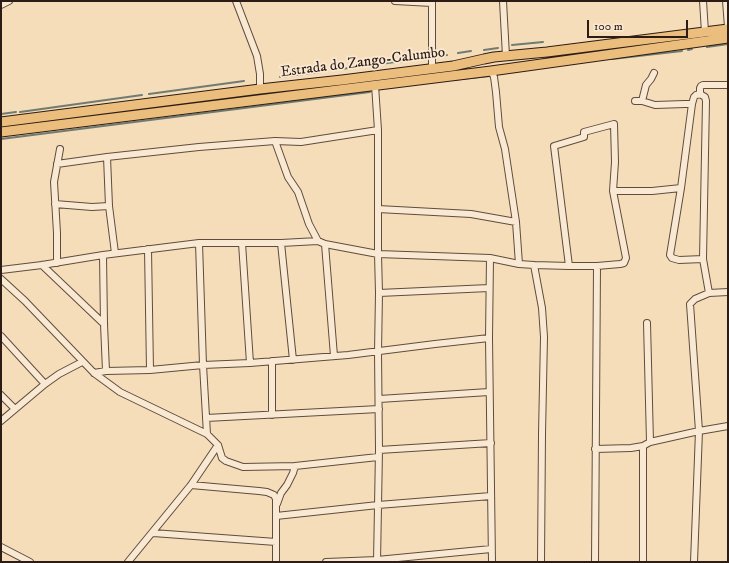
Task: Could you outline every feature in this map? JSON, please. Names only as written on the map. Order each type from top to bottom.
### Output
[{"type":"main road","name":"Estrada do Zango-Calumbo","points":[[1,122],[454,66],[484,59],[728,28]]},
{"type":"main road","name":"Estrada do Zango-Calumbo","points":[[1,132],[491,71],[728,38]]},
{"type":"street","points":[[1,5],[10,1]]},
{"type":"street","points":[[236,1],[257,56],[260,74],[260,89]]},
{"type":"street","points":[[395,1],[432,2],[432,68]]},
{"type":"street","points":[[503,1],[506,56]]},
{"type":"street","points":[[703,1],[705,32]]},
{"type":"street","points":[[726,1],[728,28]]},
{"type":"street","points":[[491,71],[494,81],[499,127],[505,150],[516,222],[519,264]]},
{"type":"street","points":[[642,101],[646,85],[654,73]]},
{"type":"street","points":[[375,85],[378,130],[379,293],[377,561]]},
{"type":"street","points":[[709,293],[703,259],[706,101],[700,94],[700,88],[703,85],[728,85]]},
{"type":"street","points":[[700,94],[694,97],[692,104],[670,256],[679,260],[703,259]]},
{"type":"street","points":[[635,101],[642,101],[655,105],[692,104]]},
{"type":"street","points":[[1,270],[115,253],[199,243],[282,243],[318,241],[324,244],[378,254],[490,258],[519,264],[534,265],[569,266],[597,266],[620,264],[624,263],[626,258],[613,191],[615,162],[614,124],[584,132],[584,137],[554,146],[569,266]]},
{"type":"street","points":[[57,164],[107,156],[199,147],[275,141],[301,142],[378,130]]},
{"type":"street","points":[[275,141],[288,177],[298,192],[309,224],[318,241]]},
{"type":"street","points":[[56,263],[57,233],[54,182],[60,149]]},
{"type":"street","points":[[107,156],[109,206],[115,253]]},
{"type":"street","points":[[613,191],[652,191],[681,188]]},
{"type":"street","points":[[55,204],[92,207],[109,206]]},
{"type":"street","points":[[378,208],[470,214],[516,222]]},
{"type":"street","points":[[199,243],[207,434]]},
{"type":"street","points":[[242,243],[250,363]]},
{"type":"street","points":[[282,243],[293,360]]},
{"type":"street","points":[[324,244],[334,356]]},
{"type":"street","points":[[148,249],[150,370]]},
{"type":"street","points":[[104,255],[106,372]]},
{"type":"street","points":[[490,258],[489,392],[492,562]]},
{"type":"street","points":[[42,265],[104,324]]},
{"type":"street","points":[[534,265],[542,308],[544,337],[541,562]]},
{"type":"street","points":[[595,562],[597,266]]},
{"type":"street","points":[[1,278],[94,374],[120,392],[207,434],[218,445],[222,458],[226,461],[243,466],[295,466],[378,457]]},
{"type":"street","points":[[379,293],[489,288]]},
{"type":"street","points":[[694,562],[698,431],[690,304],[695,299],[709,293],[728,292]]},
{"type":"street","points":[[647,323],[650,442]]},
{"type":"street","points":[[1,336],[45,384]]},
{"type":"street","points":[[94,374],[203,365],[293,360],[378,352],[489,338]]},
{"type":"street","points":[[272,361],[272,415]]},
{"type":"street","points":[[1,421],[45,384],[59,374],[82,362]]},
{"type":"street","points":[[379,399],[489,392]]},
{"type":"street","points":[[1,395],[15,409]]},
{"type":"street","points":[[206,418],[379,409]]},
{"type":"street","points":[[595,450],[643,446],[650,442],[728,426]]},
{"type":"street","points":[[379,450],[491,443]]},
{"type":"street","points":[[128,562],[191,485],[218,445]]},
{"type":"street","points":[[643,446],[643,562]]},
{"type":"street","points":[[276,508],[278,497],[293,473],[295,466]]},
{"type":"street","points":[[191,485],[267,492],[274,495],[276,499],[276,562]]},
{"type":"street","points":[[276,516],[378,505],[491,496]]},
{"type":"street","points":[[153,532],[276,542]]},
{"type":"street","points":[[1,547],[30,562]]},
{"type":"street","points":[[326,562],[377,561],[491,549]]},
{"type":"waterway","points":[[512,45],[543,42]]},
{"type":"waterway","points":[[707,47],[728,44]]},
{"type":"waterway","points":[[484,50],[498,48]]},
{"type":"waterway","points":[[688,50],[692,49]]},
{"type":"waterway","points":[[458,53],[471,51]]},
{"type":"waterway","points":[[612,59],[682,51]]},
{"type":"waterway","points":[[436,56],[447,55]]},
{"type":"waterway","points":[[365,66],[418,59]]},
{"type":"waterway","points":[[342,69],[354,67]]},
{"type":"waterway","points":[[280,77],[320,72]]},
{"type":"waterway","points":[[452,80],[490,76]]},
{"type":"waterway","points":[[149,94],[244,81]]},
{"type":"waterway","points":[[1,139],[370,92]]},
{"type":"waterway","points":[[20,112],[142,95]]},
{"type":"waterway","points":[[1,114],[16,112]]}]
